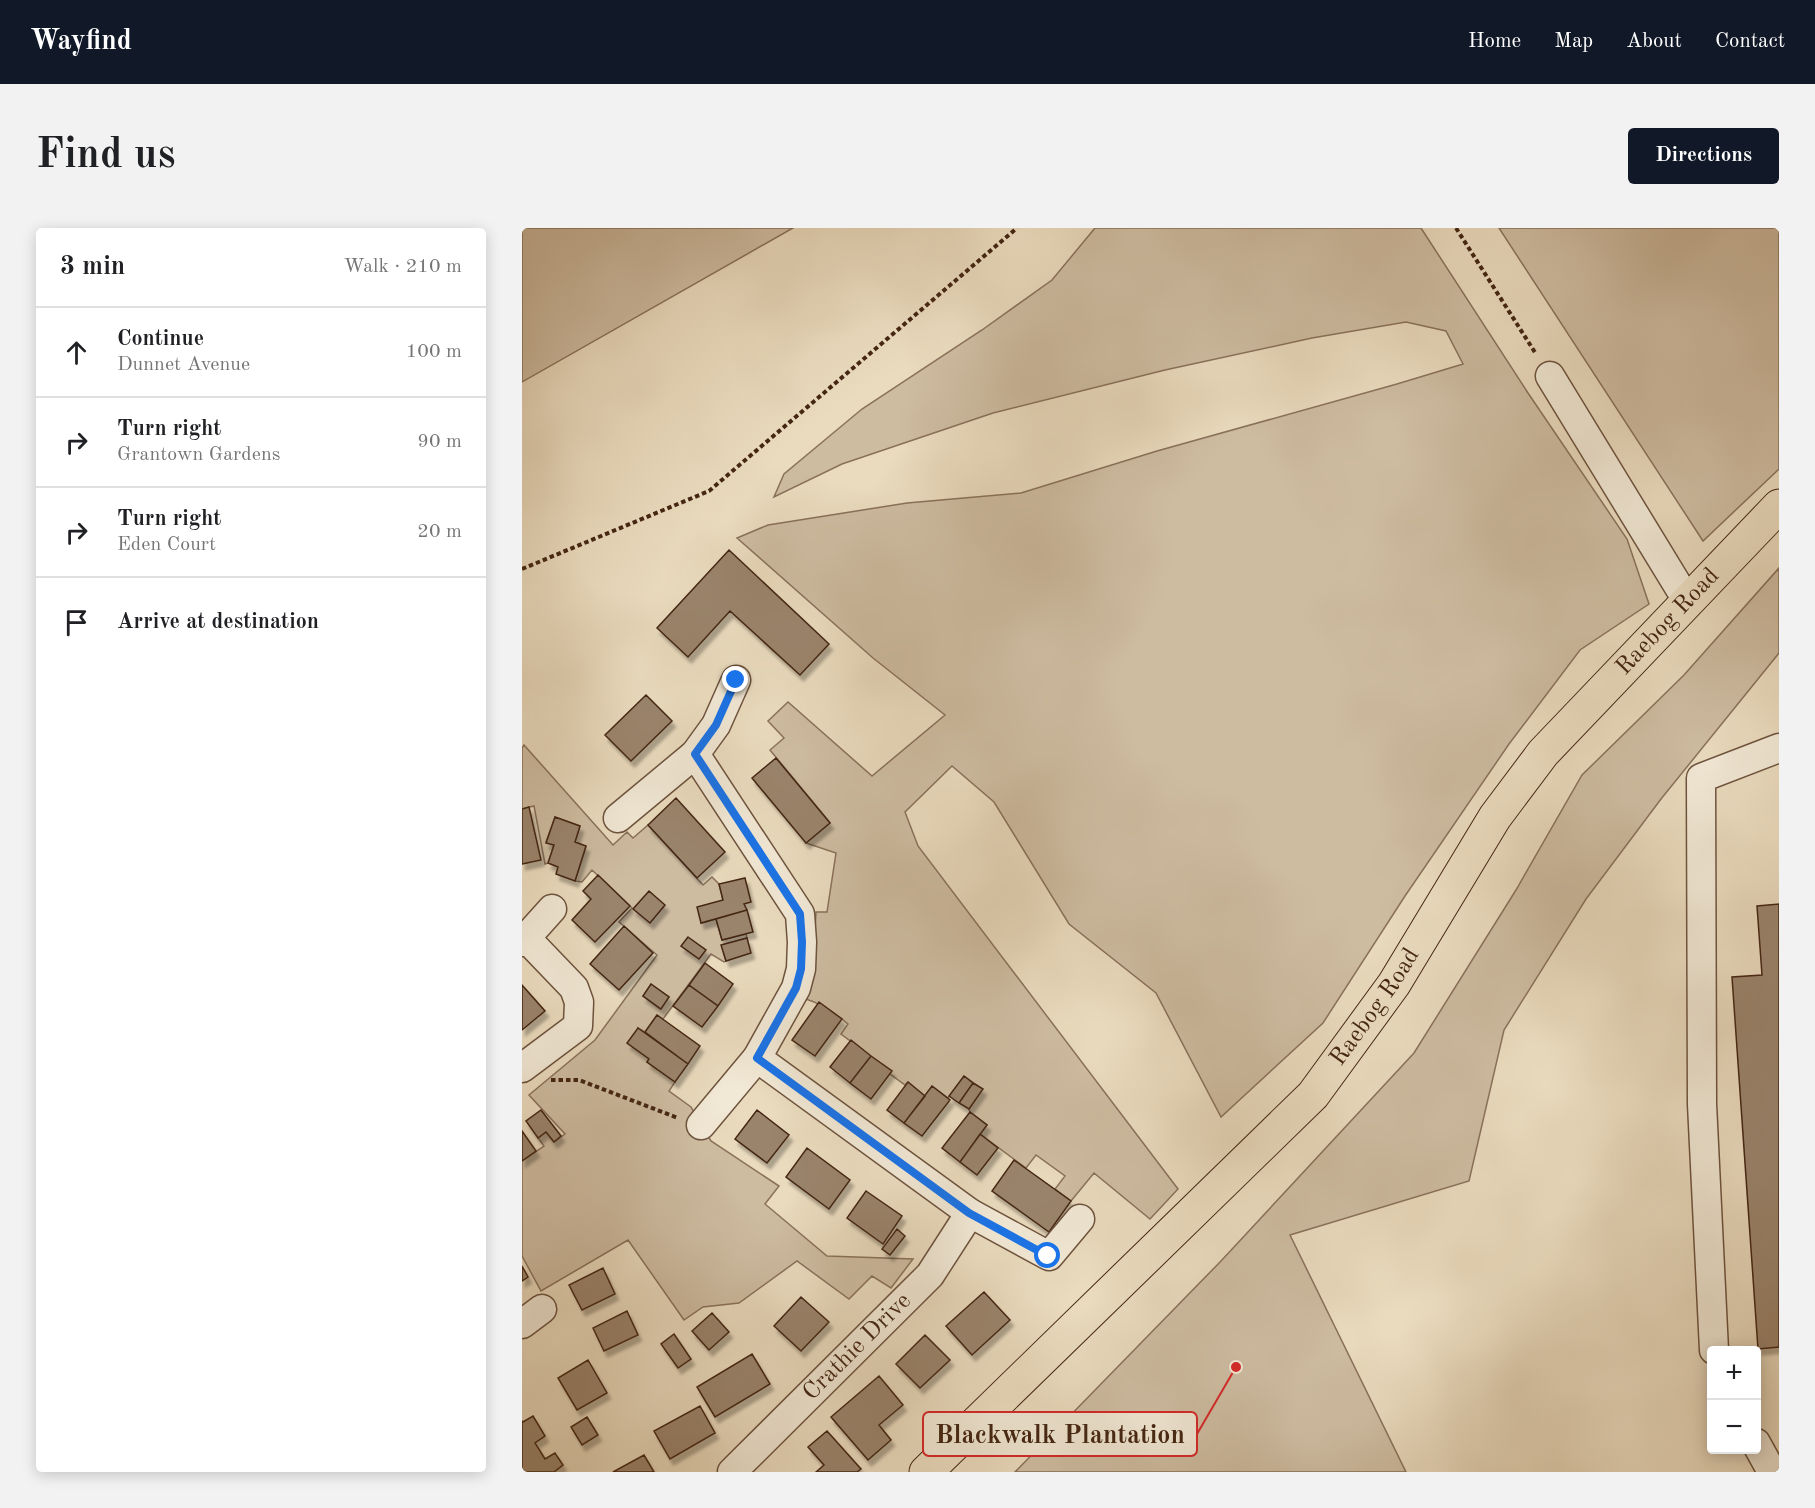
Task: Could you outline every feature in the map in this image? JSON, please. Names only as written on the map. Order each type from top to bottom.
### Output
[{"type":"main road","name":"Raebog Road","points":[[927,1472],[1313,1095],[1394,984],[1495,817],[1536,762],[1779,506]]},
{"type":"street","points":[[1550,376],[1688,602]]},
{"type":"street","points":[[618,818],[695,754],[716,725],[736,680]]},
{"type":"street","points":[[1714,1346],[1702,1104],[1701,778],[1779,748]]},
{"type":"street","points":[[695,754],[800,914],[802,942],[801,969],[796,988],[757,1058],[701,1125]]},
{"type":"street","points":[[533,1074],[578,1026],[579,1002],[574,988],[524,940],[552,909]]},
{"type":"street","points":[[757,1058],[969,1213],[1048,1256],[1080,1219]]},
{"type":"street","name":"Crathie Drive","points":[[732,1472],[930,1275],[969,1213]]},
{"type":"street","points":[[1761,1452],[1773,1472]]},
{"type":"path","points":[[522,568],[710,492],[1017,228]]},
{"type":"path","points":[[1456,228],[1550,376]]},
{"type":"path","points":[[533,1074],[579,1080],[681,1119],[698,1128],[701,1125]]},
{"type":"shaded area","points":[[522,228],[793,228],[522,382]]},
{"type":"shaded area","points":[[1095,228],[1421,228],[1528,393],[1627,539],[1649,604],[1580,650],[1509,744],[1405,896],[1323,1023],[1221,1117],[1156,993],[1069,924],[994,802],[952,766],[905,812],[918,846],[1178,1189],[1150,1219],[1094,1173],[1071,1201],[1055,1189],[1065,1176],[1036,1155],[1026,1168],[980,1134],[987,1125],[969,1109],[982,1089],[964,1076],[948,1098],[932,1086],[925,1096],[908,1082],[905,1085],[890,1074],[891,1071],[841,1034],[848,1024],[823,1006],[806,999],[813,966],[816,912],[827,912],[836,853],[806,843],[830,823],[770,750],[784,738],[768,721],[788,702],[872,776],[945,715],[873,658],[737,538],[768,525],[907,503],[1021,493],[1157,451],[1463,364],[1446,331],[1406,322],[1312,338],[1165,370],[993,413],[842,464],[774,497],[784,474],[862,409],[982,330],[1052,280]]},
{"type":"shaded area","points":[[1499,228],[1779,228],[1779,469],[1703,541]]},
{"type":"shaded area","points":[[1779,568],[1779,653],[1661,799],[1586,899],[1504,1030],[1469,1181],[1290,1235],[1406,1472],[1015,1472],[1221,1261],[1414,1053],[1516,890],[1582,775],[1684,675]]},
{"type":"shaded area","points":[[524,745],[613,845],[627,832],[633,838],[648,825],[703,885],[712,877],[719,884],[723,900],[702,923],[716,919],[722,940],[746,934],[747,938],[722,945],[726,961],[724,962],[711,954],[663,1019],[657,1015],[645,1032],[638,1028],[649,1059],[647,1062],[675,1082],[669,1091],[691,1107],[711,1141],[779,1186],[765,1204],[827,1256],[913,1259],[891,1288],[872,1276],[849,1299],[797,1261],[739,1303],[703,1307],[684,1320],[628,1240],[541,1291],[522,1256],[522,1161],[544,1146],[538,1138],[546,1132],[554,1142],[565,1134],[529,1095],[595,1040],[657,955],[619,922],[632,908],[592,870],[582,882],[575,881],[586,847],[575,842],[580,826],[555,817],[546,842],[554,845],[548,863],[545,864],[534,806],[522,809],[522,748]],"holes":[[[651,984],[669,997],[660,1009],[643,996]]]},
{"type":"building","points":[[729,550],[829,644],[800,675],[730,611],[688,657],[657,628]]},
{"type":"building","points":[[646,695],[672,721],[631,761],[605,735]]},
{"type":"building","points":[[776,758],[830,823],[806,843],[752,778]]},
{"type":"building","points":[[676,798],[725,852],[697,878],[648,825]]},
{"type":"building","points":[[529,807],[541,860],[522,864],[522,809]]},
{"type":"building","points":[[555,817],[580,826],[575,842],[586,846],[575,881],[556,874],[558,867],[548,863],[554,845],[546,843]]},
{"type":"building","points":[[598,875],[630,906],[595,942],[572,920],[591,899],[583,891]]},
{"type":"building","points":[[745,878],[751,902],[744,904],[747,910],[701,923],[697,907],[723,900],[719,884]]},
{"type":"building","points":[[649,891],[665,905],[650,923],[633,909]]},
{"type":"building","points":[[1779,904],[1779,1347],[1761,1349],[1761,1346],[1758,1346],[1732,977],[1762,975],[1757,906]]},
{"type":"building","points":[[747,910],[753,932],[722,940],[716,919]]},
{"type":"building","points":[[624,926],[653,953],[619,990],[590,964]]},
{"type":"building","points":[[688,937],[706,950],[699,959],[681,946]]},
{"type":"building","points":[[747,938],[751,953],[726,961],[721,945]]},
{"type":"building","points":[[705,963],[733,984],[718,1006],[689,985]]},
{"type":"building","points":[[651,984],[669,997],[661,1009],[643,996]]},
{"type":"building","points":[[522,985],[545,1011],[522,1030]]},
{"type":"building","points":[[689,985],[718,1006],[702,1027],[673,1006]]},
{"type":"building","points":[[819,1002],[842,1019],[815,1056],[792,1040]]},
{"type":"building","points":[[657,1015],[700,1046],[688,1064],[645,1032]]},
{"type":"building","points":[[638,1028],[688,1064],[675,1082],[647,1062],[649,1059],[627,1043]]},
{"type":"building","points":[[851,1040],[871,1056],[850,1083],[830,1067]]},
{"type":"building","points":[[871,1056],[892,1071],[871,1099],[850,1083]]},
{"type":"building","points":[[964,1076],[973,1083],[959,1103],[949,1096]]},
{"type":"building","points":[[908,1082],[925,1096],[904,1123],[887,1110]]},
{"type":"building","points":[[973,1083],[983,1089],[969,1109],[959,1103]]},
{"type":"building","points":[[932,1086],[950,1100],[922,1136],[904,1123]]},
{"type":"building","points":[[541,1110],[561,1136],[554,1142],[546,1132],[538,1138],[526,1121]]},
{"type":"building","points":[[757,1110],[789,1135],[767,1163],[735,1139]]},
{"type":"building","points":[[970,1112],[987,1125],[960,1162],[942,1148]]},
{"type":"building","points":[[522,1131],[536,1151],[522,1161]]},
{"type":"building","points":[[980,1134],[998,1148],[977,1175],[960,1162]]},
{"type":"building","points":[[807,1148],[850,1180],[829,1209],[786,1177]]},
{"type":"building","points":[[1014,1160],[1071,1201],[1049,1232],[992,1191]]},
{"type":"building","points":[[866,1191],[902,1216],[883,1244],[847,1218]]},
{"type":"building","points":[[897,1229],[905,1236],[890,1255],[882,1249]]},
{"type":"building","points":[[522,1266],[528,1277],[522,1281]]},
{"type":"building","points":[[603,1268],[615,1294],[582,1310],[569,1285]]},
{"type":"building","points":[[984,1292],[1010,1320],[972,1355],[946,1326]]},
{"type":"building","points":[[801,1297],[829,1322],[801,1351],[774,1326]]},
{"type":"building","points":[[627,1311],[638,1335],[604,1351],[593,1328]]},
{"type":"building","points":[[712,1313],[729,1332],[709,1350],[692,1331]]},
{"type":"building","points":[[674,1334],[691,1359],[678,1368],[661,1344]]},
{"type":"building","points":[[925,1335],[950,1360],[920,1388],[896,1364]]},
{"type":"building","points":[[752,1354],[770,1384],[715,1417],[697,1387]]},
{"type":"building","points":[[588,1360],[607,1393],[577,1410],[558,1378]]},
{"type":"building","points":[[879,1376],[903,1405],[879,1425],[891,1440],[868,1460],[831,1417]]},
{"type":"building","points":[[700,1406],[715,1433],[670,1459],[654,1431]]},
{"type":"building","points":[[533,1416],[545,1436],[535,1443],[545,1459],[555,1453],[563,1465],[554,1472],[522,1472],[522,1421]]},
{"type":"building","points":[[587,1417],[598,1435],[582,1445],[571,1427]]},
{"type":"building","points":[[827,1431],[861,1469],[857,1472],[816,1472],[824,1465],[808,1447]]},
{"type":"building","points":[[644,1455],[654,1472],[613,1472]]},
{"type":"place","name":"Blackwalk Plantation","points":[[1236,1367]]},
{"type":"route","points":[[736,680],[716,725],[695,754],[800,914],[802,942],[801,969],[796,988],[757,1058],[969,1213],[1048,1256]]}]
